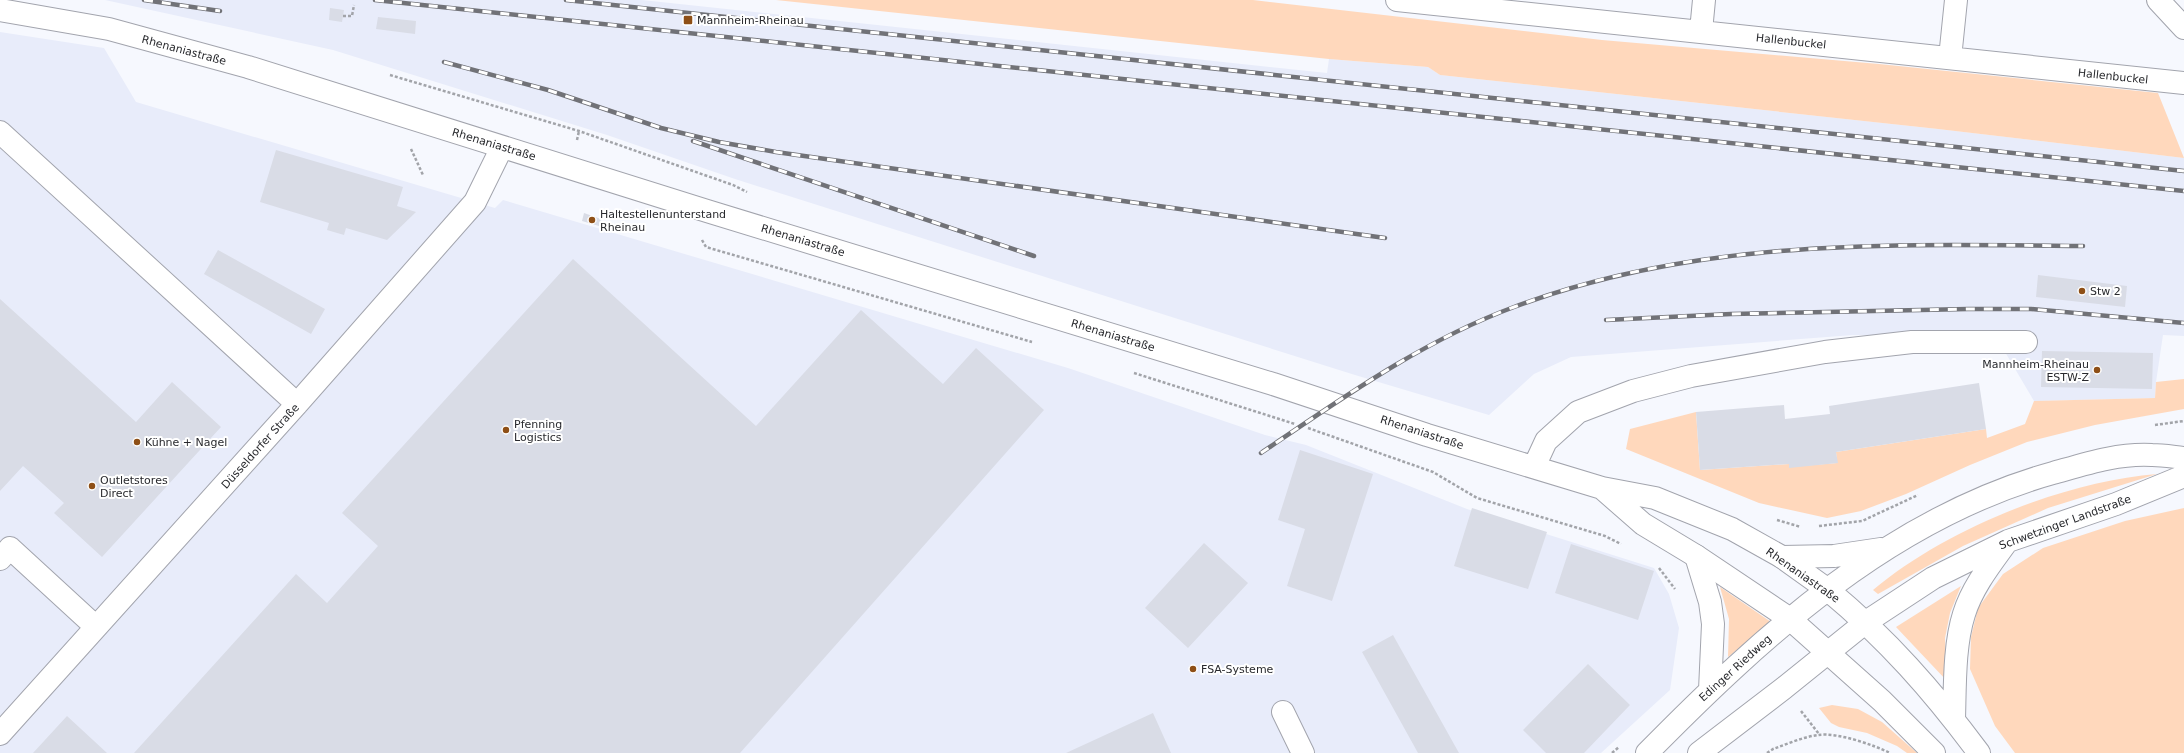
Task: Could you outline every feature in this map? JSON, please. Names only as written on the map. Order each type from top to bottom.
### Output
[{"type":"main road","name":"Hallenbuckel","points":[[1398,0],[2184,83]]},
{"type":"main road","points":[[1701,31],[1704,0]]},
{"type":"main road","points":[[1950,58],[1956,0]]},
{"type":"main road","points":[[2158,0],[2184,26]]},
{"type":"main road","points":[[2172,0],[2184,26]]},
{"type":"main road","name":"Rhenaniastraße","points":[[0,10],[109,29],[248,67],[1280,386],[1602,488],[1654,498],[1732,529],[1782,557],[1828,590],[1866,622]]},
{"type":"main road","points":[[0,132],[297,404]]},
{"type":"main road","name":"Düsseldorfer Straße","points":[[0,734],[297,404],[475,202],[502,146]]},
{"type":"main road","points":[[1534,467],[1546,441],[1578,412],[1633,391],[1691,376],[1825,352],[1912,342],[2026,342]]},
{"type":"main road","points":[[1782,557],[1834,556],[1884,548],[1960,508],[2022,481],[2103,459],[2152,454],[2184,458]]},
{"type":"main road","name":"Schwetzinger Landstraße","points":[[1828,651],[1866,622],[1932,578],[2008,541],[2116,504],[2184,476]]},
{"type":"main road","name":"Rhenaniastraße","points":[[1602,488],[1643,524],[1696,556],[1790,619]]},
{"type":"main road","points":[[1954,719],[1957,657],[1964,614],[1980,579],[2008,541]]},
{"type":"main road","points":[[0,559],[10,548],[96,627]]},
{"type":"main road","name":"Edinger Riedweg","points":[[1647,753],[1710,690],[1790,619],[1884,548]]},
{"type":"main road","points":[[1696,556],[1710,602],[1713,624],[1710,690]]},
{"type":"main road","points":[[1790,619],[1828,651],[1882,701],[1934,753]]},
{"type":"main road","points":[[1866,622],[1908,664],[1954,719],[1979,753]]},
{"type":"main road","points":[[1699,753],[1784,688],[1828,651]]},
{"type":"main road","points":[[1283,712],[1302,753]]},
{"type":"path","points":[[343,16],[352,16],[354,5]]},
{"type":"path","points":[[390,75],[579,131],[733,185]]},
{"type":"path","points":[[410,147],[423,175]]},
{"type":"path","points":[[706,247],[1035,343]]},
{"type":"path","points":[[1127,371],[1302,426],[1432,472],[1476,498],[1605,536],[1622,545]]},
{"type":"path","points":[[1657,566],[1676,590]]},
{"type":"path","points":[[1767,753],[1773,749],[1819,734],[1839,737],[1878,747],[1890,753]]},
{"type":"shaded area","points":[[105,0],[642,0],[1327,73],[1329,59],[1428,67],[1440,75],[1938,129],[2184,158],[2184,336],[2163,335],[2155,398],[2034,401],[1995,335],[1853,335],[1571,357],[1534,374],[1489,415],[1355,375],[735,179],[607,135],[333,50]]},
{"type":"shaded area","points":[[776,0],[1253,0],[1602,40],[1879,64],[2158,93],[2184,158],[1938,129],[1440,75],[1428,67],[1329,59]]},
{"type":"shaded area","points":[[0,32],[104,48],[136,102],[495,208],[503,200],[1068,368],[1265,435],[1306,445],[1467,509],[1654,568],[1669,594],[1679,628],[1670,690],[1601,753],[0,753]]},
{"type":"shaded area","points":[[2184,379],[2184,409],[2095,425],[2027,442],[1970,465],[1906,494],[1861,511],[1827,518],[1759,503],[1626,449],[1630,429],[1696,412],[1700,470],[1789,464],[1789,467],[1837,463],[1836,452],[1986,429],[1987,438],[2025,424],[2034,401],[2155,398],[2156,382]]},
{"type":"shaded area","points":[[2157,474],[2048,508],[1963,546],[1878,594],[1873,590],[1902,568],[1935,547],[2007,512],[2045,498],[2083,487],[2121,479]]},
{"type":"shaded area","points":[[2184,508],[2184,753],[2015,753],[1995,726],[1970,669],[1971,637],[1978,608],[2003,574],[2043,548],[2125,521]]},
{"type":"shaded area","points":[[1961,586],[1950,613],[1945,638],[1947,681],[1896,627]]},
{"type":"shaded area","points":[[1720,587],[1771,622],[1728,657],[1729,619]]},
{"type":"shaded area","points":[[1832,705],[1858,709],[1882,722],[1917,753],[1907,753],[1897,746],[1867,733],[1839,727],[1831,723],[1819,708]]},
{"type":"building","points":[[330,8],[344,10],[342,22],[329,20]]},
{"type":"building","points":[[378,17],[416,21],[415,34],[376,29]]},
{"type":"building","points":[[276,150],[403,187],[397,206],[416,212],[387,240],[346,228],[344,235],[327,230],[329,223],[260,202]]},
{"type":"building","name":"Haltestellenunterstand Rheinau","points":[[584,213],[601,219],[599,226],[582,221]]},
{"type":"building","points":[[218,250],[325,309],[311,334],[204,274]]},
{"type":"building","points":[[573,259],[756,426],[861,310],[943,384],[976,348],[1044,410],[740,753],[134,753],[296,574],[327,603],[378,546],[342,513]]},
{"type":"building","name":"Stw 2","points":[[2038,275],[2127,286],[2125,307],[2036,297]]},
{"type":"building","points":[[0,299],[136,422],[172,382],[221,427],[102,557],[54,513],[64,503],[23,466],[0,491]]},
{"type":"building","name":"Mannheim-Rheinau ESTW-Z","points":[[2042,351],[2153,353],[2152,389],[2041,387]]},
{"type":"building","points":[[1979,383],[1986,429],[1836,452],[1838,463],[1789,468],[1789,464],[1700,470],[1696,412],[1784,405],[1785,419],[1830,414],[1829,406]]},
{"type":"building","points":[[1300,450],[1373,474],[1332,601],[1287,586],[1305,529],[1278,520]]},
{"type":"building","points":[[1472,508],[1547,532],[1528,589],[1454,566]]},
{"type":"building","points":[[1204,543],[1248,583],[1188,648],[1145,608]]},
{"type":"building","points":[[1571,544],[1654,571],[1638,620],[1555,593]]},
{"type":"building","points":[[1393,635],[1459,753],[1418,753],[1362,652]]},
{"type":"building","points":[[1588,664],[1630,705],[1584,753],[1546,753],[1523,730]]},
{"type":"building","points":[[1153,713],[1171,753],[1066,753]]},
{"type":"building","points":[[67,716],[107,753],[33,753]]},
{"type":"railway","points":[[144,0],[220,11]]},
{"type":"railway","points":[[375,0],[2184,191]]},
{"type":"railway","points":[[566,0],[2184,171]]},
{"type":"railway","points":[[444,62],[548,90],[661,128],[719,142],[776,152],[1385,238]]},
{"type":"railway","points":[[693,141],[1034,256]]},
{"type":"railway","points":[[1261,453],[1383,372],[1447,337],[1514,307],[1583,284],[1653,268],[1724,257],[1795,250],[1866,246],[2083,246]]},
{"type":"railway","points":[[1606,320],[1731,314],[2031,309],[2184,323]]},
{"type":"place","name":"Mannheim-Rheinau","points":[[688,20]]},
{"type":"place","name":"Haltestellenunterstand Rheinau","points":[[592,220]]},
{"type":"place","name":"Stw 2","points":[[2082,291]]},
{"type":"place","name":"Mannheim-Rheinau ESTW-Z","points":[[2097,370]]},
{"type":"place","name":"Pfenning Logistics","points":[[506,430]]},
{"type":"place","name":"Kühne + Nagel","points":[[137,442]]},
{"type":"place","name":"Outletstores Direct","points":[[92,486]]},
{"type":"place","name":"FSA-Systeme","points":[[1193,669]]}]
